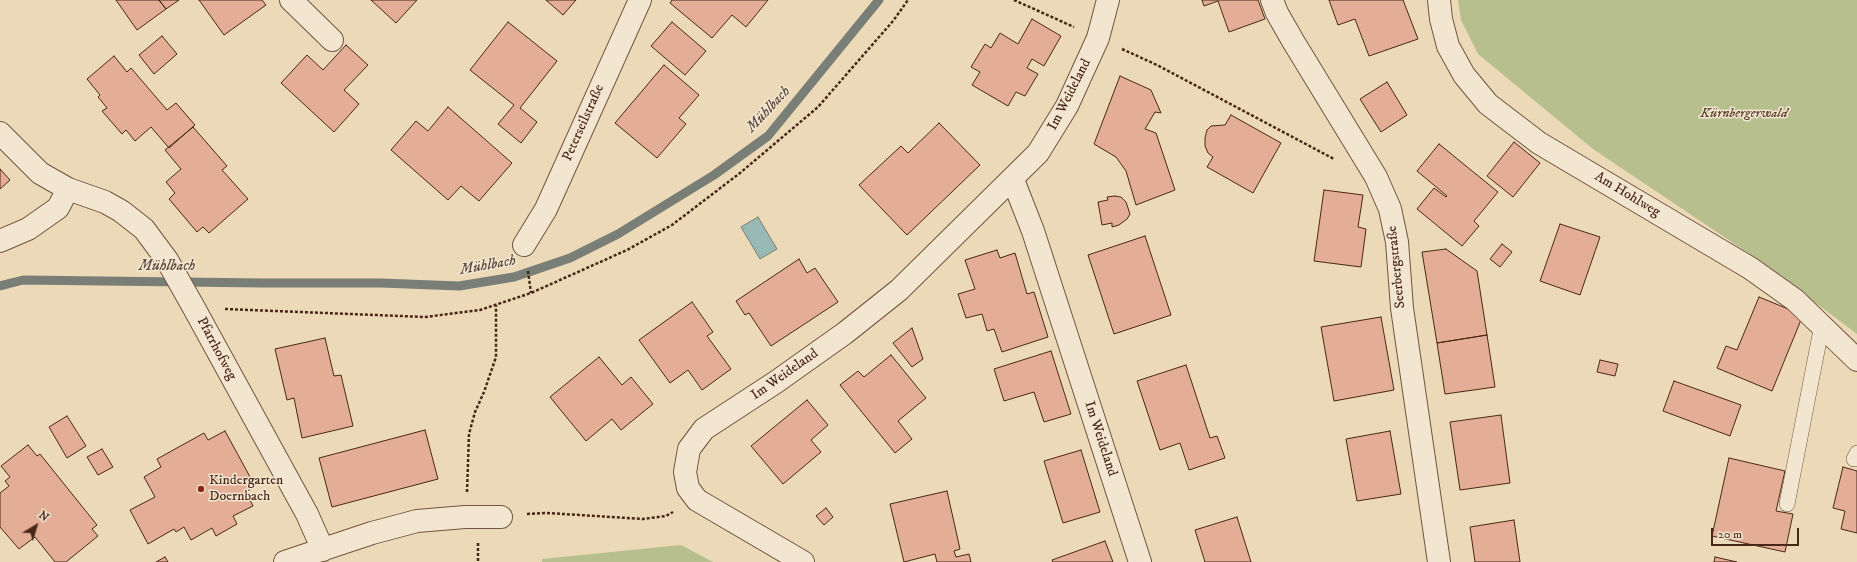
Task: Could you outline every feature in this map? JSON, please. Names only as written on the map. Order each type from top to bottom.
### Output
[{"type":"street","points":[[291,0],[332,40]]},
{"type":"street","name":"Peterseilstraße","points":[[524,245],[546,209],[640,0]]},
{"type":"street","name":"Im Weideland","points":[[803,562],[697,500],[688,488],[685,472],[689,449],[704,430],[776,382],[899,290],[1013,180],[1038,153],[1067,106],[1098,38],[1108,0]]},
{"type":"street","name":"Seerbergstraße","points":[[1272,0],[1277,13],[1376,177],[1390,209],[1397,242],[1402,308],[1439,562]]},
{"type":"street","name":"Am Hohlweg","points":[[1439,0],[1441,19],[1448,46],[1464,75],[1488,104],[1539,143],[1750,268],[1795,300],[1857,360]]},
{"type":"street","name":"Pfarrhofweg","points":[[0,133],[40,173],[68,189],[105,202],[121,211],[144,229],[167,260],[194,308],[238,392],[307,514],[323,550]]},
{"type":"street","name":"Im Weideland","points":[[1013,180],[1033,230],[1140,562]]},
{"type":"street","points":[[0,241],[28,229],[58,208],[68,189]]},
{"type":"street","points":[[285,562],[372,533],[416,521],[465,517],[501,517]]},
{"type":"lane","points":[[1787,504],[1822,325]]},
{"type":"path","points":[[194,308],[425,317],[480,310],[531,293],[626,250],[672,225],[740,173],[818,107],[893,21],[908,0]]},
{"type":"path","points":[[1014,0],[1157,65],[1336,161]]},
{"type":"path","points":[[465,517],[469,434],[475,412],[484,392],[496,357],[496,305]]},
{"type":"path","points":[[501,517],[547,513],[643,519],[666,516],[697,500]]},
{"type":"green space","name":"Kürnbergerwald","points":[[1458,0],[1857,0],[1857,334],[1757,259],[1593,149],[1478,54],[1461,20]]},
{"type":"green space","points":[[681,545],[713,562],[542,562],[542,559]]},
{"type":"water","points":[[758,217],[777,249],[760,259],[741,227]]},
{"type":"building","points":[[116,0],[159,0],[166,9],[137,30]]},
{"type":"building","points":[[159,0],[179,0],[166,9]]},
{"type":"building","points":[[199,0],[262,0],[266,5],[224,35]]},
{"type":"building","points":[[371,0],[417,0],[396,23]]},
{"type":"building","points":[[546,0],[576,0],[563,15]]},
{"type":"building","points":[[672,0],[768,0],[746,27],[732,15],[712,38],[670,3]]},
{"type":"building","points":[[1202,0],[1258,0],[1265,19],[1229,32],[1218,1],[1204,6]]},
{"type":"building","points":[[1329,0],[1403,0],[1418,39],[1369,56],[1355,19],[1338,25]]},
{"type":"building","points":[[1032,19],[1061,36],[1044,66],[1032,59],[1027,68],[1038,74],[1025,96],[1016,92],[1008,106],[972,85],[980,72],[971,67],[985,44],[991,48],[1000,33],[1018,44]]},
{"type":"building","points":[[508,22],[557,61],[520,108],[537,122],[521,143],[498,124],[514,105],[470,70]]},
{"type":"building","points":[[672,22],[706,51],[685,75],[651,46]]},
{"type":"building","points":[[162,36],[177,54],[154,74],[139,55]]},
{"type":"building","points":[[346,45],[368,65],[344,90],[359,104],[334,132],[281,83],[307,55],[323,70]]},
{"type":"building","points":[[114,56],[127,72],[131,68],[167,110],[176,103],[195,125],[169,148],[151,127],[135,141],[126,130],[122,134],[102,111],[107,108],[98,97],[100,95],[87,79]]},
{"type":"building","points":[[664,65],[699,95],[679,118],[686,124],[657,158],[615,123]]},
{"type":"building","points":[[1120,76],[1151,90],[1161,113],[1155,112],[1145,129],[1156,133],[1175,190],[1136,205],[1126,171],[1116,157],[1094,144]]},
{"type":"building","points":[[1387,82],[1407,115],[1381,132],[1360,99]]},
{"type":"building","points":[[448,107],[512,163],[479,201],[461,186],[448,200],[391,150],[416,121],[428,131]]},
{"type":"building","points":[[1231,115],[1281,143],[1253,193],[1207,167],[1213,157],[1208,153],[1205,146],[1207,130],[1211,126],[1225,125]]},
{"type":"building","points":[[939,123],[980,165],[907,235],[859,185],[901,146],[908,153]]},
{"type":"building","points":[[193,127],[227,166],[222,170],[248,199],[209,233],[203,227],[197,232],[169,199],[175,193],[166,182],[181,169],[165,150]]},
{"type":"building","points":[[1514,142],[1540,163],[1513,197],[1487,176]]},
{"type":"building","points":[[1439,144],[1498,192],[1474,221],[1479,226],[1462,246],[1417,209],[1434,188],[1446,197],[1447,196],[1417,171]]},
{"type":"building","points":[[0,169],[10,180],[0,189]]},
{"type":"building","points":[[1324,190],[1363,195],[1358,227],[1366,229],[1361,267],[1314,261]]},
{"type":"building","points":[[1107,197],[1121,197],[1126,202],[1130,214],[1127,219],[1119,225],[1112,227],[1112,223],[1102,225],[1098,202],[1108,200]]},
{"type":"building","points":[[1560,224],[1600,237],[1580,295],[1540,281]]},
{"type":"building","points":[[1145,236],[1171,315],[1114,334],[1088,255]]},
{"type":"building","points":[[1502,244],[1512,252],[1500,267],[1490,259]]},
{"type":"building","points":[[1446,249],[1477,271],[1487,335],[1437,343],[1422,252]]},
{"type":"building","points":[[997,250],[1000,258],[1015,253],[1027,294],[1034,292],[1048,337],[1002,352],[994,329],[987,331],[982,314],[966,318],[958,294],[975,289],[965,260]]},
{"type":"building","points":[[799,259],[807,273],[815,268],[838,302],[771,346],[749,313],[745,315],[736,301]]},
{"type":"building","points":[[1759,297],[1803,315],[1772,391],[1717,368],[1726,346],[1737,350]]},
{"type":"building","points":[[692,302],[713,332],[707,336],[731,369],[702,390],[688,370],[670,383],[639,340]]},
{"type":"building","points":[[1381,317],[1394,390],[1334,401],[1321,327]]},
{"type":"building","points":[[912,328],[923,359],[912,367],[893,343]]},
{"type":"building","points":[[1487,335],[1495,387],[1445,394],[1437,343]]},
{"type":"building","points":[[325,338],[334,376],[341,375],[353,426],[302,438],[294,398],[287,400],[275,349]]},
{"type":"building","points":[[1051,351],[1071,414],[1044,422],[1034,392],[1004,401],[994,369]]},
{"type":"building","points":[[891,355],[926,398],[898,421],[912,439],[895,453],[840,385],[858,371],[864,377]]},
{"type":"building","points":[[599,357],[622,385],[631,377],[653,404],[621,430],[612,419],[586,441],[550,397]]},
{"type":"building","points":[[1600,360],[1618,364],[1615,376],[1597,372]]},
{"type":"building","points":[[1186,365],[1210,438],[1217,436],[1225,458],[1189,470],[1180,443],[1160,450],[1137,381]]},
{"type":"building","points":[[1674,381],[1741,405],[1730,436],[1663,411]]},
{"type":"building","points":[[807,400],[828,425],[811,440],[821,452],[783,484],[751,446]]},
{"type":"building","points":[[1501,415],[1510,483],[1460,490],[1450,422]]},
{"type":"building","points":[[67,416],[86,446],[67,458],[49,427]]},
{"type":"building","points":[[425,430],[438,479],[332,507],[319,458]]},
{"type":"building","name":"Kindergarten Doernbach","points":[[225,431],[255,486],[246,492],[253,506],[233,516],[237,524],[216,536],[212,528],[191,540],[184,527],[176,532],[174,529],[148,544],[130,510],[155,497],[144,477],[161,467],[157,459],[204,433],[208,440]]},
{"type":"building","points":[[1390,431],[1401,494],[1357,501],[1346,439]]},
{"type":"building","points":[[28,445],[37,456],[40,454],[97,525],[92,529],[98,536],[66,562],[55,562],[35,537],[19,549],[0,527],[0,493],[9,486],[5,481],[10,477],[1,466]]},
{"type":"building","points":[[102,449],[113,467],[98,475],[87,457]]},
{"type":"building","points":[[1081,450],[1100,512],[1063,523],[1044,461]]},
{"type":"building","points":[[1729,458],[1785,471],[1776,511],[1793,514],[1785,552],[1712,536]]},
{"type":"building","points":[[1843,467],[1857,471],[1857,533],[1841,529],[1845,511],[1833,508]]},
{"type":"building","points":[[947,491],[960,549],[954,551],[956,557],[969,554],[971,562],[937,562],[935,554],[904,562],[890,504]]},
{"type":"building","points":[[826,508],[833,517],[824,525],[816,516]]},
{"type":"building","points":[[1237,517],[1251,562],[1205,562],[1195,530]]},
{"type":"building","points":[[1514,520],[1520,562],[1475,562],[1470,527]]},
{"type":"building","points":[[1105,541],[1113,562],[1053,562],[1052,560]]},
{"type":"building","points":[[165,557],[168,562],[156,562]]},
{"type":"building","points":[[1715,557],[1737,562],[1714,562]]},
{"type":"waterway","name":"Mühlbach","points":[[0,286],[23,280],[381,283],[459,286],[514,277],[570,258],[618,234],[714,175],[768,136],[879,0]]},
{"type":"place","name":"Kindergarten Doernbach","points":[[201,489]]}]
